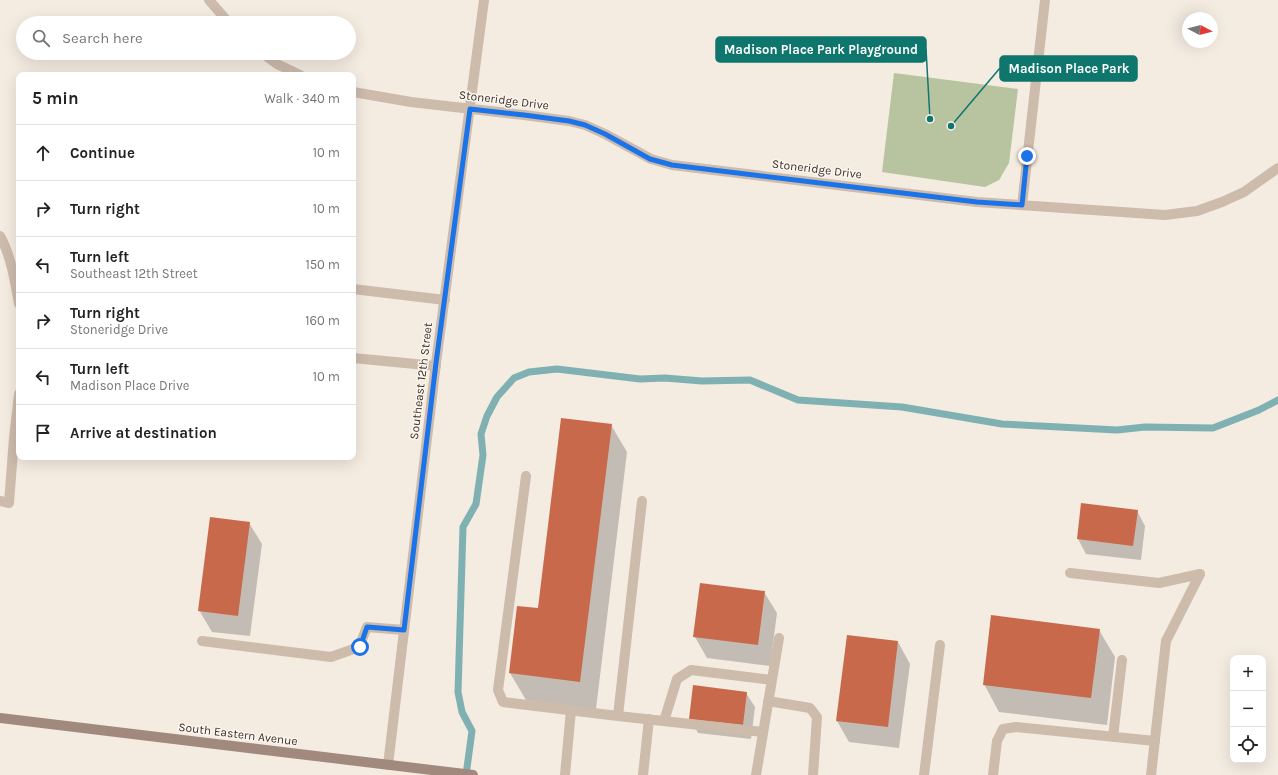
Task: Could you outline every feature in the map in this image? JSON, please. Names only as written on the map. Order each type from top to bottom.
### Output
[{"type":"main road","name":"South Eastern Avenue","points":[[0,718],[473,775]]},
{"type":"street","points":[[208,0],[223,16]]},
{"type":"street","name":"Southeast 12th Street","points":[[388,765],[436,366],[484,0]]},
{"type":"street","points":[[1022,205],[1045,0]]},
{"type":"street","points":[[272,60],[294,72]]},
{"type":"street","name":"Stoneridge Drive","points":[[356,93],[411,102],[569,121],[585,125],[605,134],[650,159],[672,165],[977,202],[1165,215],[1197,211],[1222,202],[1244,192],[1278,168]]},
{"type":"street","points":[[0,236],[13,272],[16,288]]},
{"type":"street","points":[[356,289],[445,300]]},
{"type":"street","points":[[356,358],[436,366]]},
{"type":"street","points":[[4,502],[16,420]]},
{"type":"street","points":[[526,476],[498,690],[503,702],[763,732]]},
{"type":"street","points":[[618,716],[642,501]]},
{"type":"street","points":[[1070,573],[1159,583],[1200,574],[1166,641],[1151,775]]},
{"type":"street","points":[[202,641],[331,657],[360,647],[367,627],[404,630]]},
{"type":"street","points":[[756,775],[779,638]]},
{"type":"street","points":[[924,775],[940,645]]},
{"type":"street","points":[[1112,737],[1122,660]]},
{"type":"street","points":[[664,721],[677,679],[691,670],[772,680]]},
{"type":"street","points":[[768,701],[810,708],[817,717],[813,775]]},
{"type":"street","points":[[565,775],[572,710]]},
{"type":"street","points":[[643,775],[650,719]]},
{"type":"street","points":[[993,775],[997,741],[1003,728],[1016,727],[1154,741]]},
{"type":"green space","points":[[894,73],[1018,89],[1009,163],[999,180],[985,187],[882,172]]},
{"type":"building","points":[[561,418],[612,424],[580,682],[509,673],[517,606],[538,608]]},
{"type":"building","points":[[1081,503],[1138,510],[1133,546],[1077,539]]},
{"type":"building","points":[[210,517],[250,522],[238,616],[198,611]]},
{"type":"building","points":[[700,583],[765,591],[758,645],[693,637]]},
{"type":"building","points":[[991,615],[1100,629],[1091,698],[983,685]]},
{"type":"building","points":[[847,635],[898,641],[888,727],[836,721]]},
{"type":"building","points":[[693,685],[747,692],[743,725],[689,719]]},
{"type":"waterway","points":[[466,775],[472,731],[462,712],[458,692],[463,527],[476,504],[483,455],[481,434],[487,416],[497,397],[514,378],[529,372],[557,369],[640,379],[665,378],[702,381],[750,380],[798,400],[902,407],[1002,424],[1117,430],[1145,427],[1213,428],[1259,410],[1278,400]]},
{"type":"place","name":"Madison Place Park Playground","points":[[930,119]]},
{"type":"place","name":"Madison Place Park","points":[[951,126]]},
{"type":"route","points":[[360,647],[367,627],[404,630],[436,363],[470,109],[569,121],[585,125],[605,134],[650,159],[672,165],[977,202],[1022,205],[1027,156]]}]
